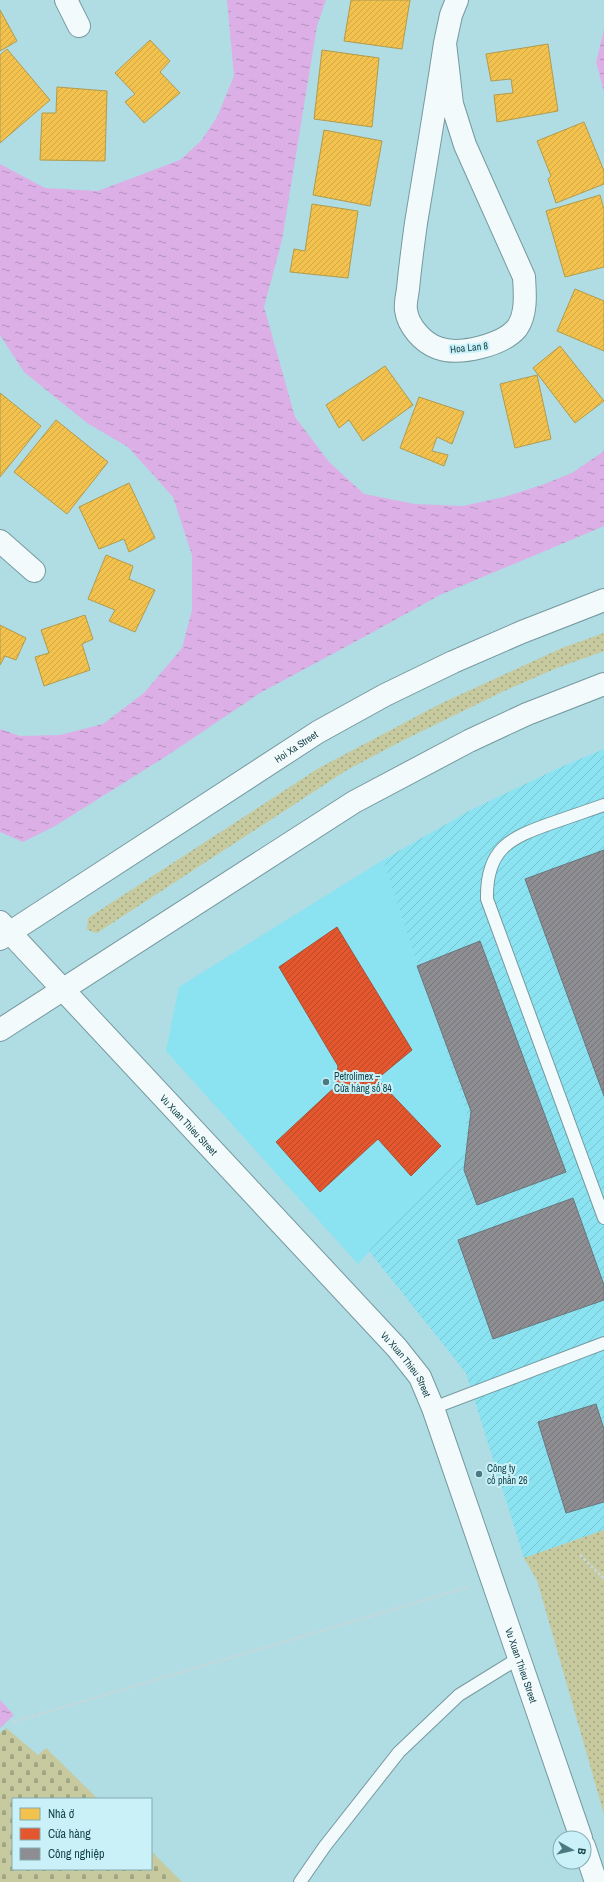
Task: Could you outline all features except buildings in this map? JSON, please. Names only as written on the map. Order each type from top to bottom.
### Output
[{"type":"main road","points":[[66,0],[79,26]]},
{"type":"main road","name":"Hoa Lan 8","points":[[445,43],[452,104],[466,145],[524,277],[525,298],[522,316],[517,327],[510,334],[495,344],[453,350],[438,348],[423,339],[412,327],[406,311],[411,255],[445,43],[451,15],[457,0]]},
{"type":"main road","points":[[0,541],[34,571]]},
{"type":"main road","name":"Hoi Xa Street","points":[[3,932],[318,732],[385,695],[453,662],[522,632],[604,600]]},
{"type":"main road","points":[[0,1030],[354,802],[469,741],[527,714],[604,684]]},
{"type":"main road","name":"Vu Xuan Thieu Street","points":[[3,932],[64,990],[397,1348],[420,1377],[433,1408],[578,1830]]},
{"type":"main road","points":[[592,1870],[596,1882]]},
{"type":"lane","points":[[604,805],[525,832],[511,840],[494,859],[489,870],[487,883],[487,899],[604,1218]]},
{"type":"lane","points":[[433,1408],[604,1343]]},
{"type":"lane","points":[[300,1882],[399,1752],[459,1695],[519,1658]]},
{"type":"path","points":[[580,1555],[604,1579]]},
{"type":"path","points":[[13,1722],[492,1580]]},
{"type":"shaded area","name":"Công ty cổ phần 26","points":[[604,749],[604,1530],[524,1558],[466,1373],[369,1251],[465,1147],[467,1114],[383,860],[471,810],[561,767]]},
{"type":"shaded area","name":"Petrolimex – Cửa hàng số 84","points":[[383,860],[467,1114],[465,1147],[358,1264],[166,1051],[179,987]]},
{"type":"green space","points":[[604,633],[604,651],[557,668],[504,691],[347,770],[97,933],[87,929],[88,918],[319,768],[440,704],[562,648]]},
{"type":"green space","points":[[604,1530],[604,1814],[537,1580],[524,1558]]},
{"type":"green space","points":[[6,1728],[38,1755],[46,1748],[97,1798],[12,1798],[12,1870],[152,1870],[152,1852],[182,1882],[0,1882],[0,1733]]},
{"type":"water","points":[[227,0],[326,0],[317,26],[282,240],[264,307],[295,417],[329,462],[364,494],[415,504],[463,506],[504,497],[542,485],[572,473],[604,451],[604,526],[440,595],[260,693],[165,757],[55,826],[23,842],[0,832],[0,729],[20,736],[60,735],[103,724],[144,693],[182,648],[192,610],[192,555],[173,497],[128,447],[87,423],[24,372],[0,335],[0,164],[45,188],[98,191],[180,160],[201,141],[217,117],[234,76]]},
{"type":"water","points":[[604,30],[604,92],[596,62]]},
{"type":"water","points":[[0,1700],[14,1715],[0,1728]]},
{"type":"place","name":"Petrolimex – Cửa hàng số 84","points":[[326,1082]]},
{"type":"place","name":"Công ty cổ phần 26","points":[[479,1474]]}]
